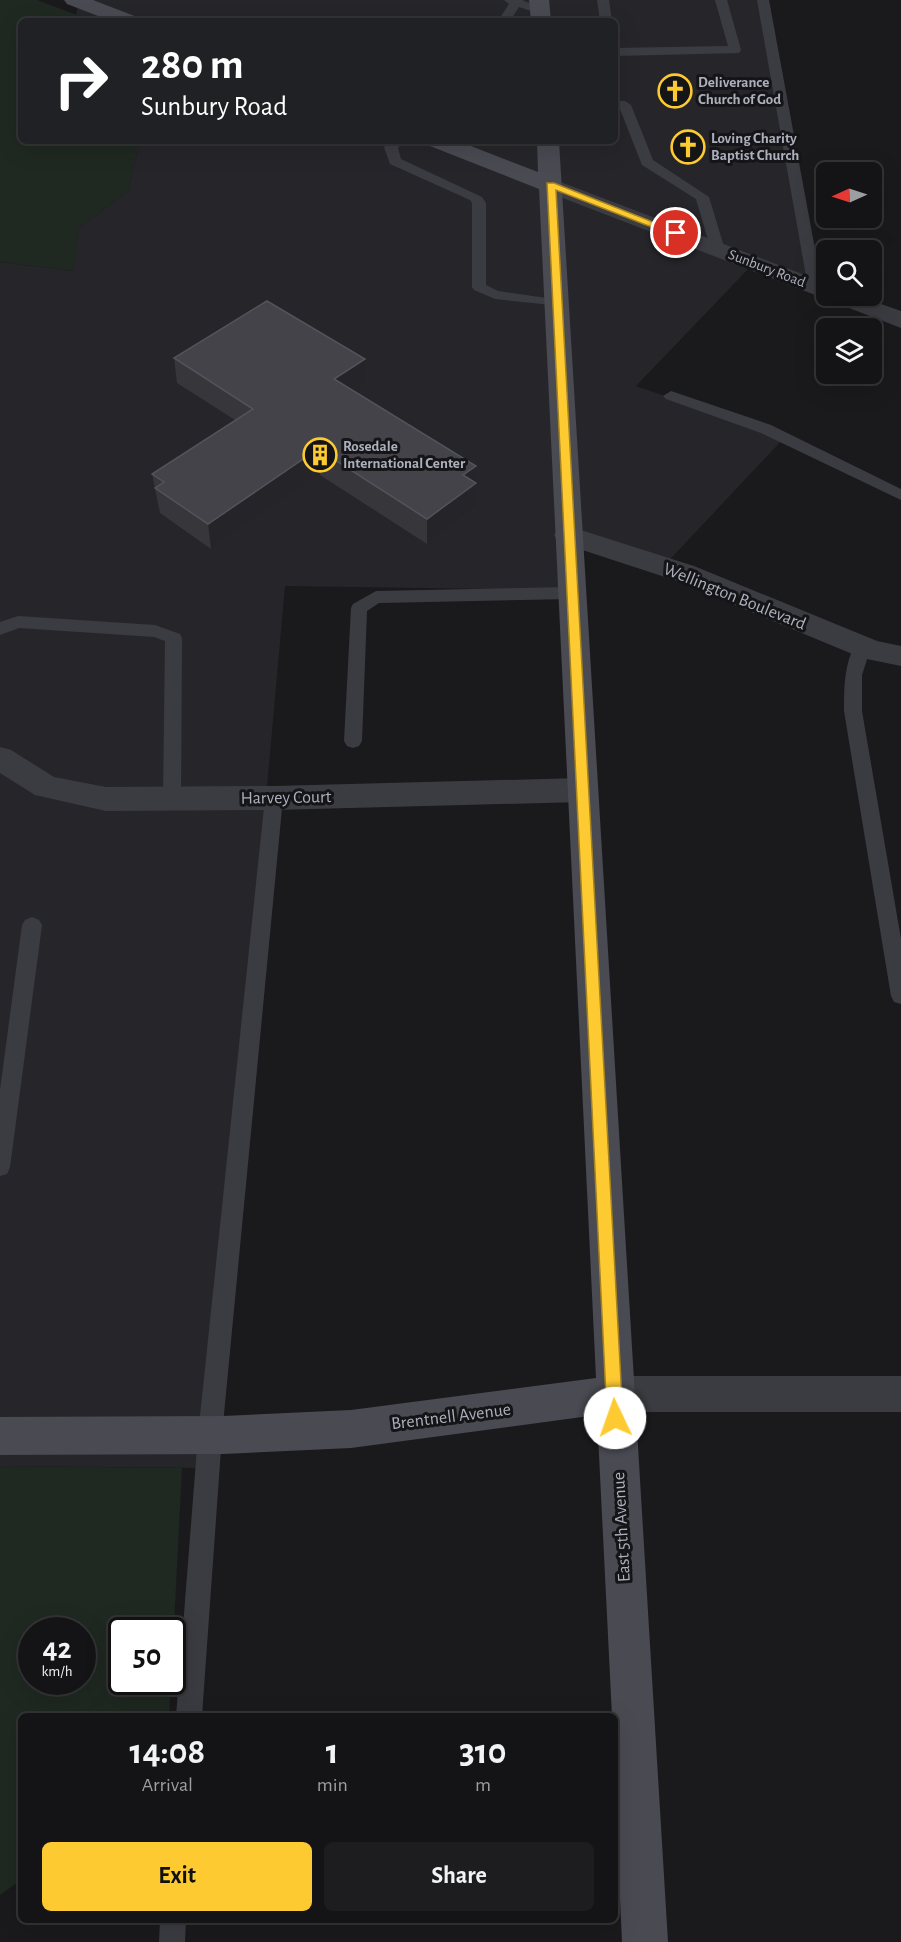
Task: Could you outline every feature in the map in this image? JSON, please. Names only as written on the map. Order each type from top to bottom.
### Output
[{"type":"main road","points":[[80,1],[122,18]]},
{"type":"main road","name":"Sunbury Road","points":[[446,144],[550,185]]},
{"type":"main road","name":"East 5th Avenue","points":[[548,144],[581,790],[645,1942]]},
{"type":"main road","name":"Brentnell Avenue","points":[[0,1436],[210,1435],[351,1429],[614,1394]]},
{"type":"street","name":"Sunbury Road","points":[[550,185],[816,287]]},
{"type":"street","name":"Sunbury Road","points":[[865,306],[901,320]]},
{"type":"street","name":"Wellington Boulevard","points":[[568,535],[684,573],[872,651],[901,656]]},
{"type":"street","name":"Harvey Court","points":[[0,758],[46,787],[106,799],[274,798],[581,790]]},
{"type":"street","name":"Brentnell Avenue","points":[[614,1394],[901,1394]]},
{"type":"lane","points":[[603,0],[606,18]]},
{"type":"lane","points":[[618,52],[735,50],[722,0]]},
{"type":"lane","points":[[763,0],[816,245]]},
{"type":"lane","points":[[505,18],[513,1],[540,10]]},
{"type":"lane","points":[[618,105],[625,105],[647,162],[702,197],[718,249]]},
{"type":"lane","points":[[394,144],[391,152],[395,160],[475,197],[479,203],[479,287],[495,295],[556,303]]},
{"type":"lane","points":[[671,396],[766,429],[901,495]]},
{"type":"lane","points":[[353,741],[360,608],[376,597],[571,593]]},
{"type":"lane","points":[[0,629],[18,622],[155,631],[174,638],[172,798]]},
{"type":"lane","points":[[862,647],[853,675],[853,711],[901,996]]},
{"type":"lane","points":[[189,1713],[210,1435],[274,798]]},
{"type":"lane","points":[[0,1167],[32,925]]},
{"type":"lane","points":[[172,1942],[173,1923]]},
{"type":"shaded area","points":[[0,0],[37,0],[85,18],[18,18],[18,144],[139,144],[128,191],[78,229],[74,271],[0,262]]},
{"type":"shaded area","points":[[79,0],[763,0],[814,287],[752,265],[636,386],[785,437],[659,571],[562,541],[565,590],[285,586],[206,1468],[0,1466],[0,262],[73,271],[78,229],[128,191],[139,144],[618,144],[618,18],[84,18],[76,15]]},
{"type":"shaded area","points":[[0,1466],[182,1468],[174,1617],[108,1617],[108,1695],[170,1695],[169,1713],[18,1713],[18,1882],[0,1895]]},
{"type":"building","name":"Rosedale International Center","points":[[267,301],[365,359],[334,379],[476,466],[463,475],[476,483],[427,519],[318,449],[208,524],[155,488],[164,482],[152,474],[253,409],[174,358]]},
{"type":"place","name":"Deliverance Church of God","points":[[675,91]]},
{"type":"place","name":"Loving Charity Baptist Church","points":[[688,147]]},
{"type":"place","name":"Rosedale International Center","points":[[320,455]]},
{"type":"route","points":[[615,1418],[550,185],[676,233]]}]
